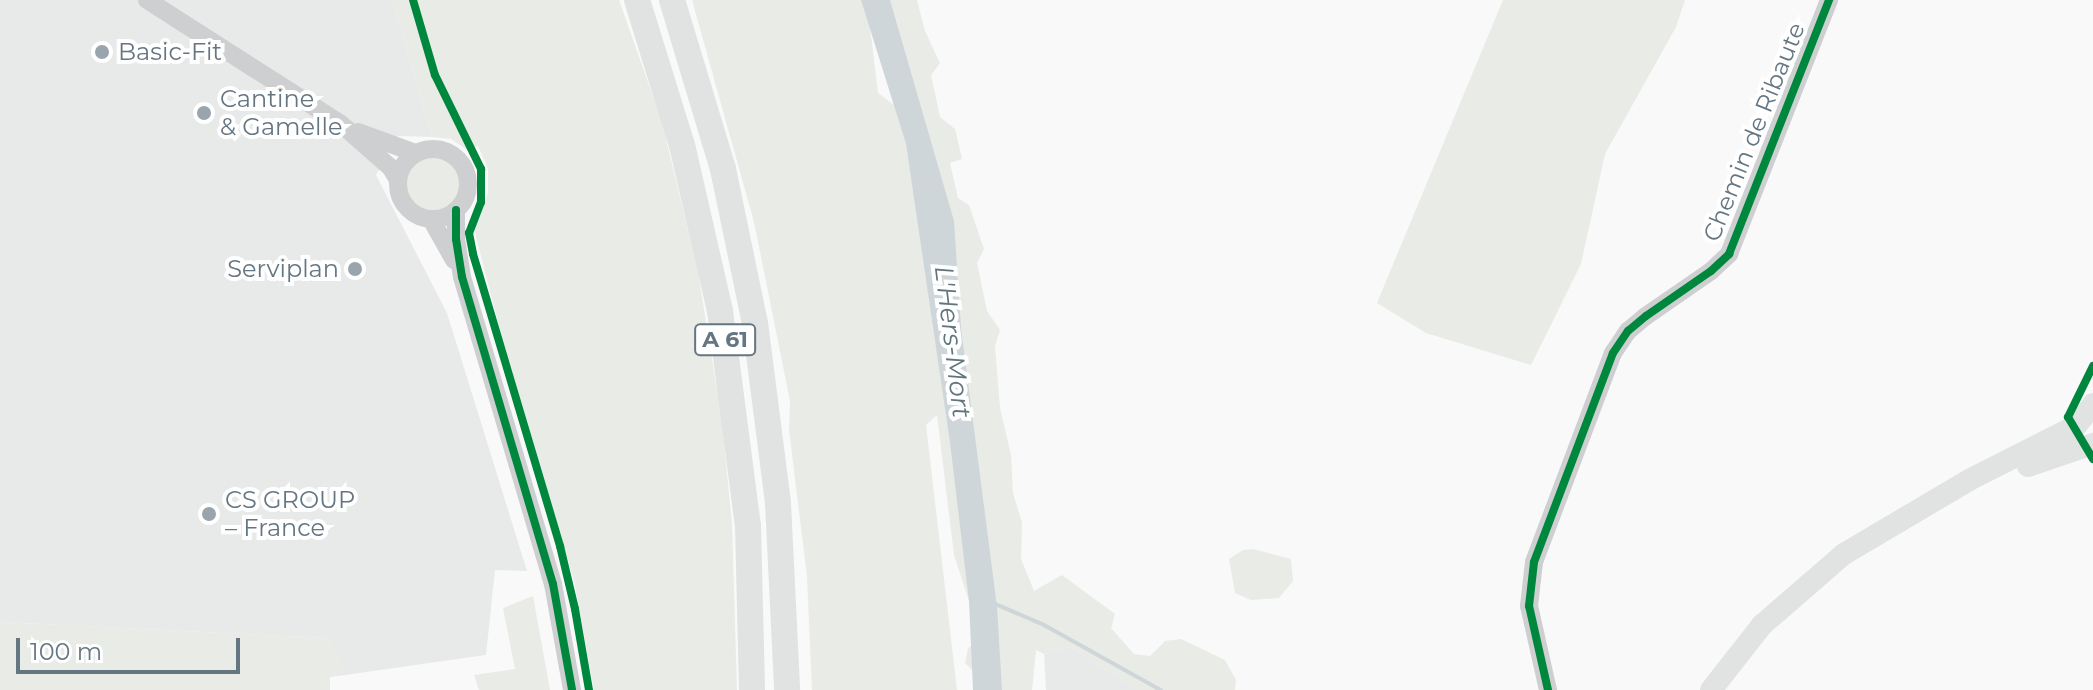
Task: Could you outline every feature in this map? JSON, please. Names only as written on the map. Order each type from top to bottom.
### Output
[{"type":"highway","name":"A 61","points":[[637,0],[682,145],[720,311],[748,526],[752,690]]},
{"type":"highway","name":"A 61","points":[[672,0],[723,169],[755,323],[779,518],[787,690]]},
{"type":"main road","points":[[1711,690],[1742,649],[1794,594],[1853,548],[1938,501],[1969,480],[2076,426],[2093,404]]},
{"type":"main road","points":[[1938,501],[2093,444]]},
{"type":"street","points":[[147,0],[341,124],[391,168],[398,180],[401,199],[408,209],[431,219],[462,277]]},
{"type":"street","name":"Chemin de Ribaute","points":[[1548,690],[1529,606],[1534,562],[1613,353],[1628,331],[1729,254],[1829,0]]},
{"type":"street","points":[[341,124],[415,153],[437,149],[448,152],[464,167],[467,190],[456,210],[456,239],[462,277],[553,584],[572,690]]},
{"type":"street","points":[[398,180],[402,167],[415,153]]},
{"type":"street","points":[[431,219],[456,210]]},
{"type":"shaded area","points":[[0,0],[392,0],[432,137],[398,136],[376,175],[447,313],[527,571],[495,570],[486,655],[345,675],[328,638],[0,622]]},
{"type":"shaded area","points":[[392,0],[619,0],[662,122],[698,272],[722,422],[732,524],[737,690],[594,690],[574,580],[499,326],[474,229],[488,193],[488,169],[478,146],[467,150],[451,139],[432,137]]},
{"type":"shaded area","points":[[692,0],[917,0],[925,31],[940,63],[931,75],[940,117],[955,129],[962,159],[950,163],[958,198],[969,205],[984,249],[977,263],[987,311],[1000,330],[995,346],[1000,408],[1011,455],[1013,493],[1022,523],[1021,559],[1034,591],[1062,575],[1115,614],[1111,628],[1134,654],[1150,656],[1165,641],[1181,639],[1225,660],[1236,680],[1235,690],[1139,690],[1070,647],[1044,654],[1036,650],[1032,690],[993,690],[965,663],[968,648],[995,628],[969,601],[954,555],[937,415],[926,425],[957,690],[812,690],[807,576],[789,430],[790,401],[754,222]],"holes":[[[870,27],[952,256],[913,187],[906,144],[894,105],[878,93]]]},
{"type":"shaded area","points":[[1503,0],[1685,0],[1676,27],[1605,154],[1581,264],[1531,365],[1426,333],[1377,303]]},
{"type":"shaded area","points":[[434,155],[454,163],[462,183],[454,203],[434,211],[414,203],[406,183],[414,163]]},
{"type":"shaded area","points":[[1253,549],[1291,559],[1293,581],[1279,598],[1251,600],[1235,593],[1229,559],[1243,550]]},
{"type":"shaded area","points":[[533,596],[550,690],[479,690],[474,675],[515,669],[503,608]]},
{"type":"shaded area","points":[[0,622],[328,638],[345,675],[330,677],[330,690],[0,690]]},
{"type":"shaded area","points":[[1070,647],[1139,690],[1046,690],[1044,654]]},
{"type":"water","name":"L'Hers-Mort","points":[[861,0],[890,0],[954,221],[961,328],[997,607],[1002,690],[973,690],[969,601],[950,442],[906,144]]},
{"type":"waterway","points":[[993,603],[1044,625],[1161,690]]},
{"type":"cycle path","points":[[413,0],[435,75],[481,169],[481,202],[469,233],[473,254],[560,546],[589,690]]},
{"type":"cycle path","points":[[1548,690],[1529,606],[1534,562],[1613,353],[1628,331],[1711,271],[1729,254],[1829,0]]},
{"type":"cycle path","points":[[456,210],[456,239],[462,277],[553,584],[572,690]]},
{"type":"cycle path","points":[[2093,366],[2068,417],[2093,459]]},
{"type":"place","name":"Basic-Fit","points":[[102,52]]},
{"type":"place","name":"Cantine & Gamelle","points":[[204,113]]},
{"type":"place","name":"Serviplan","points":[[355,269]]},
{"type":"place","name":"CS GROUP – France","points":[[209,514]]}]
